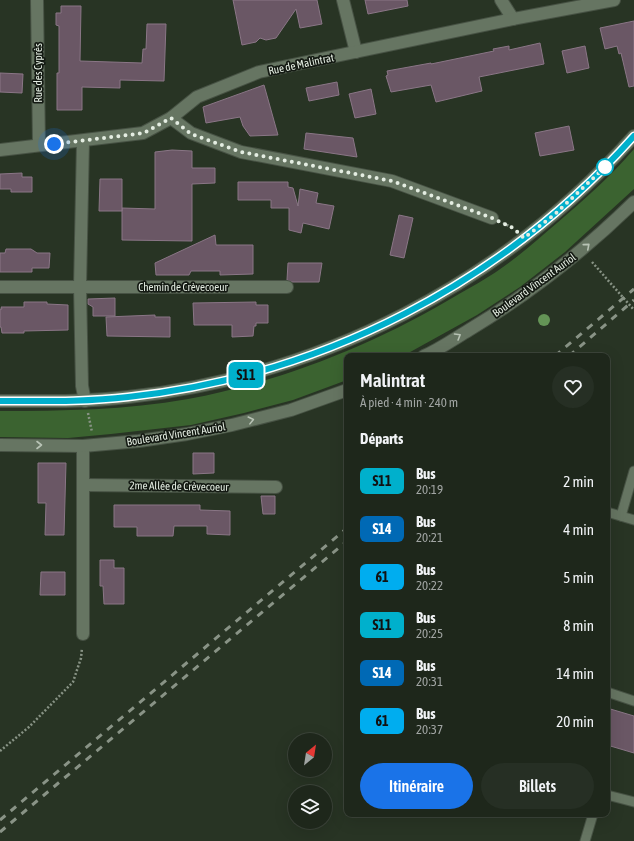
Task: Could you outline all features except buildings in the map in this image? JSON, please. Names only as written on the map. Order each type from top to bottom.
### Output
[{"type":"street","name":"Rue des Cyprès","points":[[37,0],[38,145]]},
{"type":"street","points":[[343,0],[356,52]]},
{"type":"street","points":[[501,0],[513,19]]},
{"type":"street","name":"Rue de Malintrat","points":[[0,150],[144,133],[171,118],[197,97],[259,72],[513,19],[614,0]]},
{"type":"street","points":[[171,118],[191,134],[241,152],[392,181],[492,218]]},
{"type":"street","points":[[0,401],[85,401],[130,397],[191,388],[275,368],[330,348],[379,327],[421,306],[466,279],[554,215],[581,191],[634,136]]},
{"type":"street","points":[[83,141],[80,287],[82,386],[85,401]]},
{"type":"street","name":"Boulevard Vincent Auriol","points":[[429,353],[491,317],[549,276],[590,243],[634,202]]},
{"type":"street","name":"Chemin de Crèvecoeur","points":[[0,287],[286,287]]},
{"type":"street","name":"Boulevard Vincent Auriol","points":[[0,445],[89,445],[147,440],[232,425],[291,410],[344,391]]},
{"type":"street","points":[[82,634],[83,485],[89,445]]},
{"type":"street","name":"2me Allée de Crèvecoeur","points":[[83,485],[276,487]]},
{"type":"lane","points":[[621,516],[634,471]]},
{"type":"lane","points":[[610,513],[634,520]]},
{"type":"lane","points":[[610,693],[634,700]]},
{"type":"lane","points":[[610,796],[634,802]]},
{"type":"lane","points":[[585,841],[592,817]]},
{"type":"path","points":[[492,218],[513,228],[524,238]]},
{"type":"path","points":[[592,262],[634,310]]},
{"type":"path","points":[[85,401],[89,445]]},
{"type":"path","points":[[0,751],[29,726],[73,682],[81,658],[82,634]]},
{"type":"green space","points":[[634,149],[634,189],[565,252],[520,287],[477,315],[408,353],[344,353],[344,381],[293,400],[191,425],[68,438],[0,437],[0,411],[118,408],[188,399],[259,382],[294,371],[362,344],[427,312],[504,267],[587,197]]},
{"type":"railway","points":[[559,353],[634,289]]},
{"type":"railway","points":[[572,353],[634,300]]},
{"type":"railway","points":[[0,820],[344,531]]},
{"type":"railway","points":[[0,832],[344,544]]},
{"type":"bus line","name":"S11","points":[[0,401],[85,401],[130,397],[191,388],[275,368],[337,345],[379,327],[421,306],[494,260],[554,215],[609,164],[634,136]]},
{"type":"route","points":[[54,144],[144,133],[171,118],[191,134],[241,152],[392,181],[492,218],[513,228],[524,238],[554,215],[605,167]]}]
